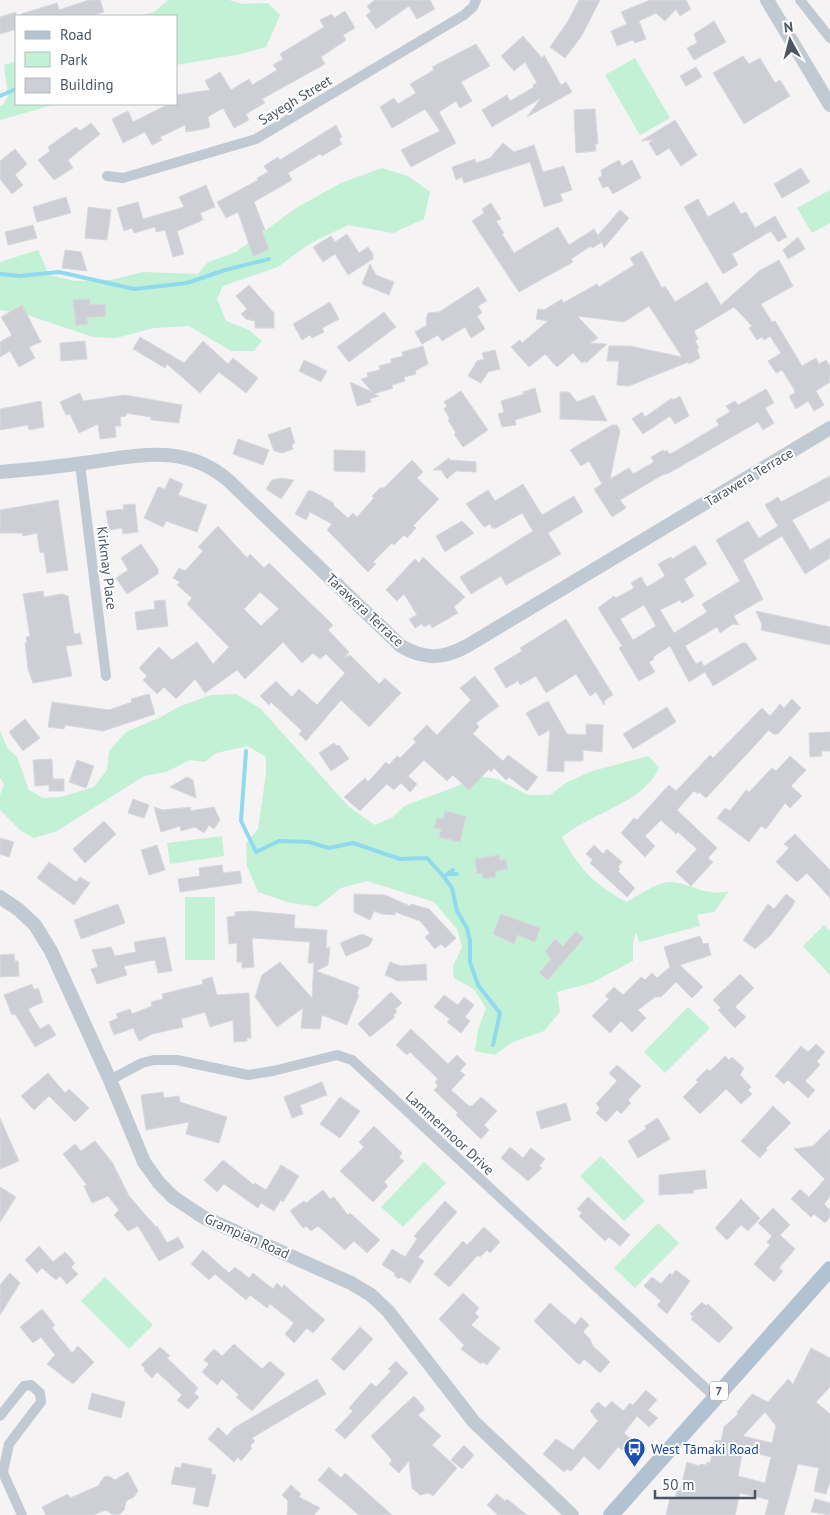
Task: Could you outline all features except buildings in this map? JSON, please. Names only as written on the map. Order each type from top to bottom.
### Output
[{"type":"main road","name":"7","points":[[611,1515],[714,1396],[830,1269]]},
{"type":"street","name":"Sayegh Street","points":[[107,176],[123,178],[256,139],[464,16],[473,7],[476,0]]},
{"type":"street","points":[[768,0],[830,105]]},
{"type":"street","points":[[800,0],[830,38]]},
{"type":"street","name":"Tarawera Terrace","points":[[0,472],[159,454],[187,457],[211,467],[229,481],[392,638],[410,652],[429,657],[448,655],[467,646],[830,428]]},
{"type":"street","name":"Kirkmay Place","points":[[80,464],[106,676]]},
{"type":"street","name":"Grampian Road","points":[[0,897],[19,910],[35,925],[52,951],[110,1080],[144,1162],[166,1190],[203,1217],[333,1274],[371,1295],[388,1310],[474,1422],[572,1515]]},
{"type":"street","name":"Lammermoor Drive","points":[[110,1080],[142,1062],[154,1060],[177,1060],[248,1075],[273,1071],[337,1055],[352,1060],[714,1396]]},
{"type":"street","points":[[0,1416],[24,1386],[31,1385],[40,1393],[40,1402],[9,1444],[1,1469],[22,1515]]},
{"type":"green space","points":[[168,0],[229,0],[243,4],[268,3],[280,15],[266,47],[241,54],[178,65],[178,15],[143,15],[154,12]]},
{"type":"green space","points":[[635,58],[670,118],[640,135],[605,75]]},
{"type":"green space","points":[[15,61],[15,105],[52,105],[0,120],[0,106],[3,105],[8,96],[4,65]]},
{"type":"green space","points":[[382,168],[408,176],[430,192],[424,219],[393,233],[348,225],[309,244],[278,267],[223,286],[217,299],[226,321],[249,330],[262,341],[254,351],[231,351],[189,326],[154,328],[116,338],[93,337],[24,314],[0,310],[0,262],[38,250],[49,275],[75,281],[110,280],[143,272],[198,274],[208,262],[236,252],[296,208],[341,183]]},
{"type":"green space","points":[[830,190],[830,223],[812,233],[797,208]]},
{"type":"green space","points":[[236,694],[260,708],[349,807],[375,825],[393,817],[404,806],[458,786],[475,776],[497,779],[528,795],[550,795],[566,783],[592,771],[649,756],[659,768],[650,782],[629,799],[583,823],[562,837],[568,848],[597,883],[627,902],[648,889],[671,882],[705,891],[729,891],[714,912],[697,915],[700,926],[639,942],[636,932],[633,943],[633,961],[591,983],[557,992],[560,1012],[544,1031],[511,1043],[495,1055],[475,1051],[478,1030],[486,1008],[474,989],[454,978],[453,966],[462,947],[457,929],[434,902],[367,881],[341,888],[317,907],[287,902],[258,892],[247,866],[246,843],[258,829],[266,774],[266,757],[248,746],[216,753],[205,762],[190,760],[166,772],[144,776],[57,831],[34,838],[21,831],[0,810],[0,795],[4,784],[0,778],[0,731],[8,749],[17,757],[29,790],[43,798],[60,797],[94,787],[107,770],[109,751],[126,732],[161,717],[178,707],[211,695]]},
{"type":"green space","points":[[222,836],[224,856],[170,864],[167,843]]},
{"type":"green space","points":[[185,897],[215,897],[215,960],[185,960]]},
{"type":"green space","points":[[824,925],[830,931],[830,975],[803,946]]},
{"type":"green space","points":[[688,1007],[710,1028],[665,1073],[644,1052]]},
{"type":"green space","points":[[601,1156],[645,1201],[624,1221],[580,1176]]},
{"type":"green space","points":[[424,1162],[446,1183],[403,1227],[381,1207]]},
{"type":"green space","points":[[658,1223],[679,1243],[635,1288],[614,1268]]},
{"type":"green space","points":[[105,1277],[153,1325],[129,1349],[81,1301]]},
{"type":"waterway","points":[[0,96],[15,89]]},
{"type":"waterway","points":[[0,274],[20,276],[59,272],[134,289],[187,283],[225,270],[269,259]]},
{"type":"waterway","points":[[246,751],[241,821],[256,852],[279,841],[309,842],[329,848],[353,843],[400,859],[427,858],[444,877],[453,870]]},
{"type":"waterway","points":[[448,874],[457,874]]},
{"type":"waterway","points":[[444,877],[452,888],[457,911],[467,928],[470,941],[470,962],[478,985],[500,1013],[493,1045]]},
{"type":"place","name":"West Tāmaki Road","points":[[635,1468]]}]
